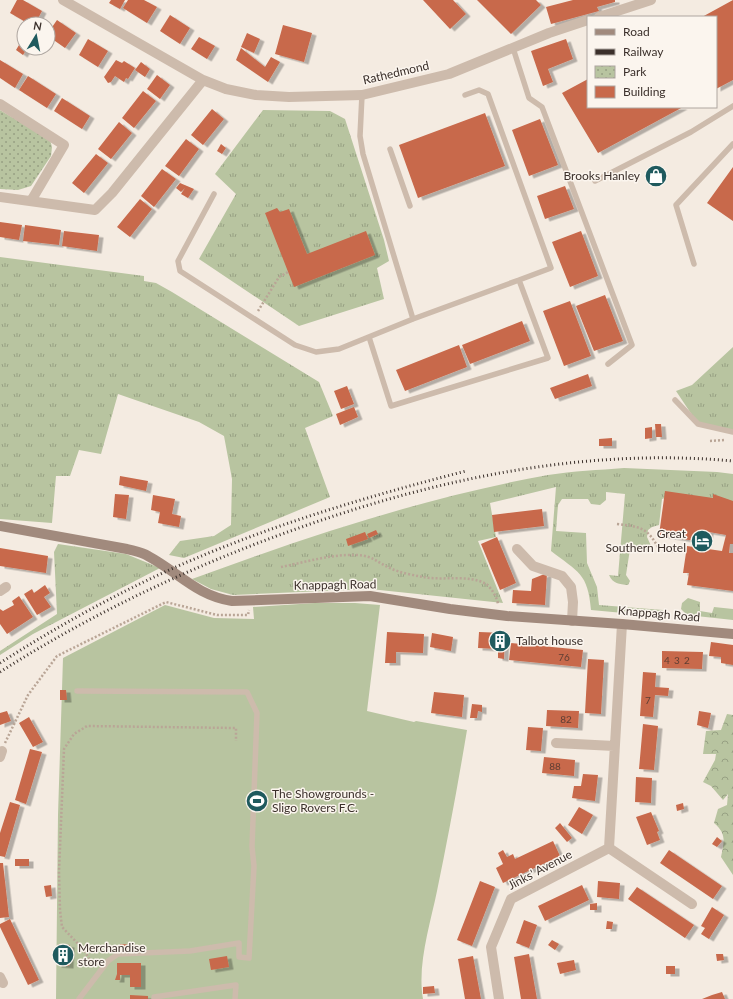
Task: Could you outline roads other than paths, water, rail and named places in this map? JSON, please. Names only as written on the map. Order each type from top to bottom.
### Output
[{"type":"main road","name":"Knappagh Road","points":[[0,526],[127,549],[146,555],[201,592],[216,598],[232,601],[370,596],[464,611],[733,634]]},
{"type":"street","name":"Rathedmond","points":[[64,0],[203,80],[226,89],[256,95],[289,97],[362,95],[449,74],[549,33],[587,20]]},
{"type":"street","points":[[602,16],[651,0]]},
{"type":"street","points":[[0,197],[32,200],[95,210],[112,193],[203,80]]},
{"type":"street","points":[[0,104],[64,145],[32,200]]},
{"type":"street","points":[[517,549],[533,566],[562,576],[571,587],[573,602],[572,621]]},
{"type":"street","points":[[622,624],[621,666],[614,746],[609,848],[692,904]]},
{"type":"street","points":[[556,743],[614,746]]},
{"type":"street","name":"Jinks' Avenue","points":[[499,999],[491,947],[510,899],[609,848]]},
{"type":"lane","points":[[512,48],[529,98],[542,107],[632,345],[608,364]]},
{"type":"lane","points":[[214,194],[178,261],[180,271],[294,345],[316,352],[339,349],[413,319],[551,268],[488,94],[479,90],[465,95]]},
{"type":"lane","points":[[362,95],[360,136],[363,154],[413,319]]},
{"type":"lane","points":[[595,181],[691,132],[733,106]]},
{"type":"lane","points":[[694,264],[676,205],[733,144]]},
{"type":"lane","points":[[390,149],[410,206]]},
{"type":"lane","points":[[368,337],[391,406],[548,358],[519,280]]},
{"type":"lane","points":[[674,400],[698,424],[733,432]]},
{"type":"lane","points":[[77,691],[247,692],[257,713],[252,847],[254,866],[248,958],[239,957],[239,943],[190,951],[118,954],[108,961],[78,999]]},
{"type":"lane","points":[[154,999],[154,997],[236,985],[235,999]]},
{"type":"railway","points":[[0,672],[76,627],[114,607],[193,570],[316,522],[418,491],[522,469],[574,462],[680,458],[733,461]]},
{"type":"railway","points":[[0,663],[46,634],[94,607],[143,582],[192,560],[293,521],[466,471]]},
{"type":"place","name":"Brooks Hanley","points":[[656,176]]},
{"type":"place","name":"Great Southern Hotel","points":[[702,541]]},
{"type":"place","name":"Talbot house","points":[[500,641]]},
{"type":"place","name":"The Showgrounds - Sligo Rovers F.C.","points":[[257,801]]},
{"type":"place","name":"Merchandise store","points":[[63,955]]}]
